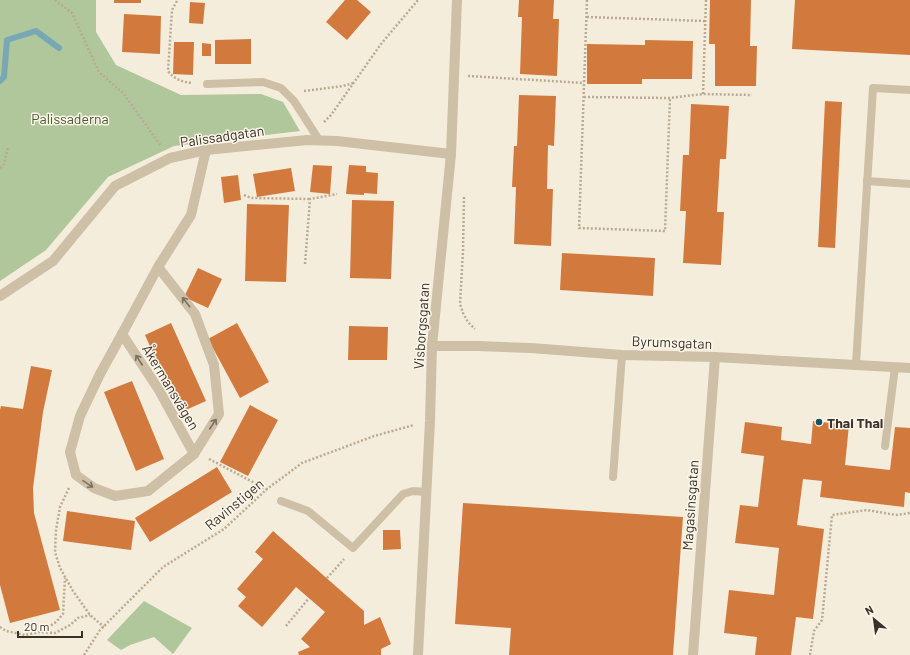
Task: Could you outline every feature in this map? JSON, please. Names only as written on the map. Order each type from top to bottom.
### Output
[{"type":"street","name":"Visborgsgatan","points":[[418,655],[430,421],[432,346],[451,154],[457,0]]},
{"type":"street","name":"Palissadgatan","points":[[0,296],[52,261],[115,186],[170,158],[206,150],[307,140],[337,141],[451,154]]},
{"type":"street","points":[[76,475],[70,452],[80,416],[100,374],[158,267],[191,215],[206,150]]},
{"type":"street","name":"Åkermansvägen","points":[[76,475],[94,488],[115,496],[148,491],[194,454],[219,414],[214,365],[195,314],[158,267]]},
{"type":"street","name":"Åkermansvägen","points":[[122,334],[159,390],[194,454]]},
{"type":"street","name":"Byrumsgatan","points":[[432,346],[531,348],[910,368]]},
{"type":"street","name":"Magasinsgatan","points":[[693,655],[715,357]]},
{"type":"lane","points":[[207,84],[263,82],[281,88],[294,101],[319,140]]},
{"type":"lane","points":[[856,364],[873,88],[910,90]]},
{"type":"lane","points":[[867,181],[910,184]]},
{"type":"lane","points":[[613,478],[622,354]]},
{"type":"lane","points":[[885,446],[895,367]]},
{"type":"lane","points":[[281,501],[308,511],[353,548],[403,494],[413,491],[426,492]]},
{"type":"path","points":[[55,0],[72,13],[99,72],[123,92],[170,158]]},
{"type":"path","points":[[312,130],[322,125],[381,44],[418,0]]},
{"type":"path","points":[[587,0],[579,228],[666,231],[670,98]]},
{"type":"path","points":[[703,94],[706,0]]},
{"type":"path","points":[[177,1],[172,10],[168,71],[172,76],[182,82],[207,84]]},
{"type":"path","points":[[587,17],[706,21]]},
{"type":"path","points":[[470,76],[471,69]]},
{"type":"path","points":[[454,75],[584,83]]},
{"type":"path","points":[[286,93],[343,86],[353,83]]},
{"type":"path","points":[[584,97],[670,98],[703,94],[752,95]]},
{"type":"path","points":[[0,168],[4,164],[8,147]]},
{"type":"path","points":[[244,195],[251,198],[310,199],[337,194]]},
{"type":"path","points":[[464,197],[460,304],[468,322],[479,332],[477,346]]},
{"type":"path","points":[[305,264],[310,199]]},
{"type":"path","name":"Ravinstigen","points":[[84,655],[100,630],[163,567],[224,529],[267,489],[302,462],[374,436],[430,421]]},
{"type":"path","points":[[216,463],[267,489]]},
{"type":"path","points":[[76,475],[60,507],[56,530],[55,552],[60,568],[73,590],[90,615],[104,627]]},
{"type":"path","points":[[810,655],[814,631],[822,620],[832,515],[866,510],[896,515],[910,513]]},
{"type":"path","points":[[326,578],[353,548]]},
{"type":"path","points":[[40,632],[56,622],[63,614],[65,577]]},
{"type":"path","points":[[286,626],[309,598]]},
{"type":"path","points":[[0,627],[6,631],[25,635],[40,632],[55,633],[70,626],[78,618],[90,615]]},
{"type":"green space","name":"Palissaderna","points":[[0,0],[96,0],[96,32],[116,65],[181,95],[261,94],[283,102],[300,131],[174,146],[108,177],[46,250],[0,281]]},
{"type":"green space","points":[[144,601],[192,628],[173,654],[154,637],[130,645],[121,650],[107,640]]},
{"type":"building","points":[[114,0],[141,0],[141,3],[114,3]]},
{"type":"building","points":[[345,0],[357,0],[371,12],[347,40],[326,22]]},
{"type":"building","points":[[519,0],[554,0],[553,19],[559,19],[557,76],[520,74],[522,17],[518,17]]},
{"type":"building","points":[[710,0],[751,0],[750,46],[757,46],[756,86],[715,86],[715,44],[709,44]]},
{"type":"building","points":[[795,0],[910,0],[910,55],[792,49]]},
{"type":"building","points":[[190,2],[205,3],[203,24],[189,23]]},
{"type":"building","points":[[124,14],[161,16],[160,54],[122,52]]},
{"type":"building","points":[[251,39],[251,64],[215,64],[215,40]]},
{"type":"building","points":[[645,40],[693,41],[692,79],[642,79],[642,84],[587,84],[587,44],[645,45]]},
{"type":"building","points":[[174,42],[194,42],[193,75],[173,74]]},
{"type":"building","points":[[202,43],[211,44],[211,56],[202,56]]},
{"type":"building","points":[[519,95],[556,96],[554,146],[548,145],[547,189],[553,189],[551,246],[514,244],[516,187],[512,187],[514,146],[517,146]]},
{"type":"building","points":[[825,101],[842,102],[835,248],[818,247]]},
{"type":"building","points":[[691,104],[729,106],[726,159],[720,159],[717,212],[724,212],[721,265],[683,263],[686,211],[680,211],[683,155],[689,155]]},
{"type":"building","points":[[313,165],[332,166],[330,194],[310,192]]},
{"type":"building","points":[[349,165],[366,166],[366,172],[378,173],[377,194],[346,194]]},
{"type":"building","points":[[291,168],[295,191],[257,197],[253,174]]},
{"type":"building","points":[[238,175],[241,200],[224,203],[221,177]]},
{"type":"building","points":[[352,200],[394,201],[391,279],[350,278]]},
{"type":"building","points":[[247,204],[289,205],[286,282],[245,281]]},
{"type":"building","points":[[562,253],[655,258],[653,296],[560,290]]},
{"type":"building","points":[[198,268],[222,279],[208,308],[184,297]]},
{"type":"building","points":[[171,323],[206,401],[179,413],[145,335]]},
{"type":"building","points":[[237,323],[269,382],[240,398],[208,339]]},
{"type":"building","points":[[349,326],[388,327],[387,360],[348,360]]},
{"type":"building","points":[[31,366],[52,370],[43,412],[33,488],[34,513],[60,610],[10,623],[0,585],[0,410],[1,406],[23,409]]},
{"type":"building","points":[[132,381],[164,459],[136,471],[104,392]]},
{"type":"building","points":[[250,405],[278,420],[248,476],[220,462]]},
{"type":"building","points":[[813,421],[849,425],[845,465],[890,470],[895,427],[910,428],[910,493],[905,492],[904,507],[820,497],[822,481],[803,479],[797,525],[824,529],[813,619],[796,617],[791,655],[755,655],[757,637],[724,633],[729,590],[774,595],[779,548],[735,543],[740,505],[758,507],[764,456],[741,453],[745,422],[782,427],[781,440],[811,444]]},
{"type":"building","points":[[217,467],[232,492],[150,542],[135,518]]},
{"type":"building","points":[[463,503],[683,517],[673,655],[509,655],[511,628],[455,624]]},
{"type":"building","points":[[67,511],[135,521],[131,550],[63,541]]},
{"type":"building","points":[[383,530],[400,530],[401,549],[383,550]]},
{"type":"building","points":[[273,531],[364,611],[364,625],[380,617],[391,644],[381,649],[381,655],[299,655],[298,652],[310,647],[301,639],[325,612],[296,587],[262,627],[238,606],[246,597],[237,589],[263,559],[255,552]]},
{"type":"waterway","points":[[0,81],[4,77],[7,40],[36,31],[59,48]]},
{"type":"place","name":"Thai Thai","points":[[819,422]]}]
